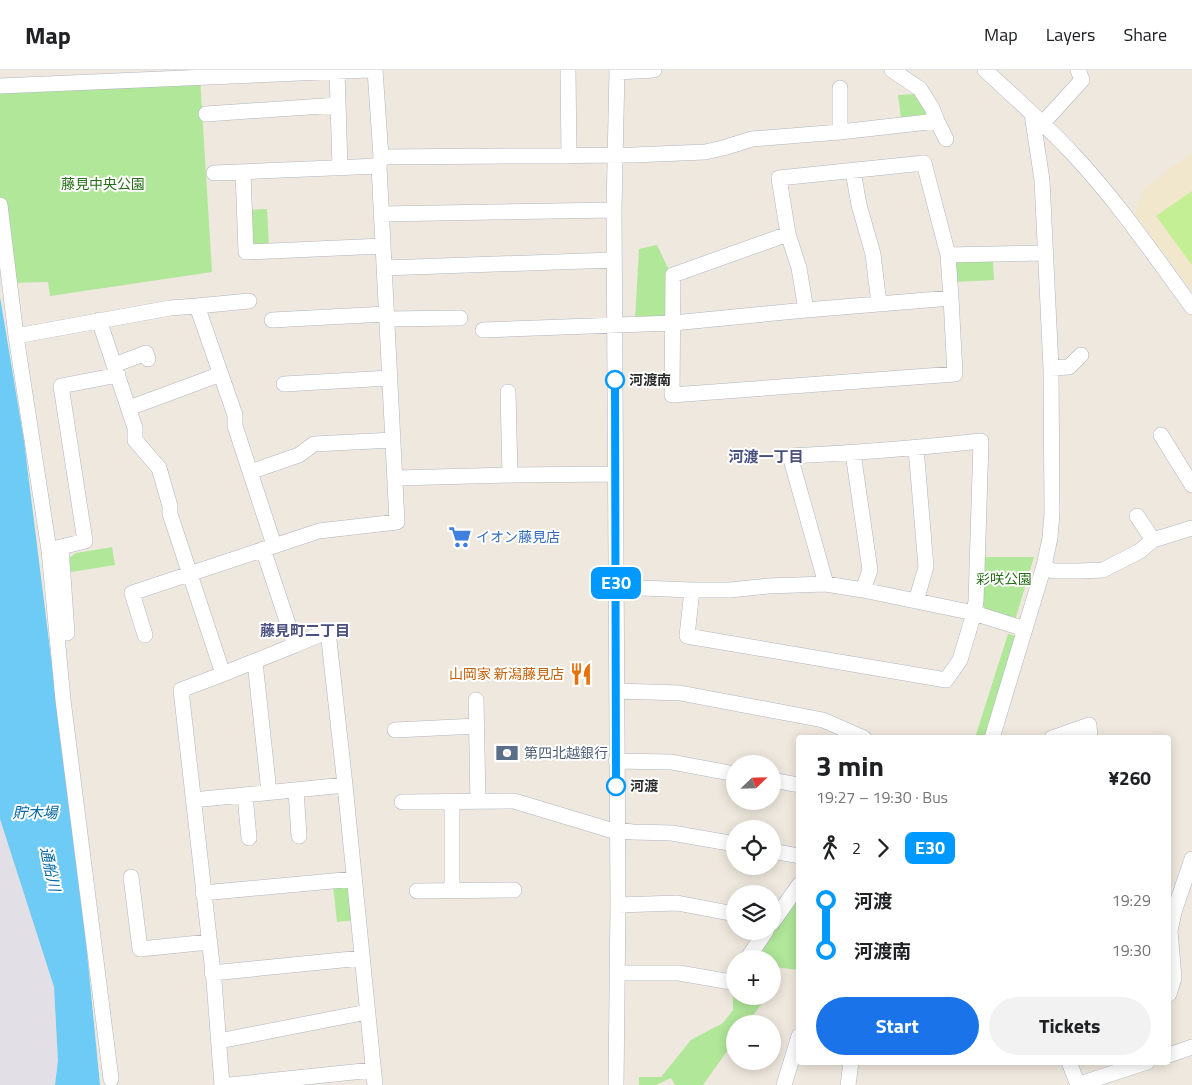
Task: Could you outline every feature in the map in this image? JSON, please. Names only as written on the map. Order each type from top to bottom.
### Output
[{"type":"street","points":[[0,86],[368,70]]},
{"type":"street","points":[[145,635],[132,593],[319,531],[397,522],[375,70]]},
{"type":"street","points":[[568,70],[569,156]]},
{"type":"street","points":[[616,1085],[618,905],[614,210],[617,71],[654,70]]},
{"type":"street","points":[[892,70],[920,88],[932,108],[946,139]]},
{"type":"street","points":[[984,70],[1073,154],[1112,199],[1192,306]]},
{"type":"street","points":[[1037,119],[1082,80],[1078,70]]},
{"type":"street","points":[[337,71],[340,168]]},
{"type":"street","points":[[840,88],[840,132]]},
{"type":"street","points":[[206,114],[338,105]]},
{"type":"street","points":[[993,735],[1044,566],[1050,538],[1052,513],[1051,368],[1042,180],[1037,119]]},
{"type":"street","points":[[214,173],[340,168],[380,162],[705,152],[752,139],[840,132],[937,121]]},
{"type":"street","points":[[788,234],[673,275],[672,394],[955,374],[948,255],[924,163],[779,178],[788,234],[799,268],[806,310]]},
{"type":"street","points":[[853,171],[859,205],[872,254],[879,304]]},
{"type":"street","points":[[243,172],[246,252],[383,246]]},
{"type":"street","points":[[0,205],[16,336],[55,549],[61,677],[110,1079]]},
{"type":"street","points":[[381,214],[614,210]]},
{"type":"street","points":[[948,255],[1046,253]]},
{"type":"street","points":[[384,268],[614,260]]},
{"type":"street","points":[[483,330],[673,322],[952,298]]},
{"type":"street","points":[[16,336],[170,308],[249,301]]},
{"type":"street","points":[[198,306],[235,415],[235,426],[250,472],[295,645]]},
{"type":"street","points":[[272,320],[387,317],[460,318]]},
{"type":"street","points":[[99,320],[129,408],[135,428],[135,440],[160,468],[170,506],[170,514],[223,674]]},
{"type":"street","points":[[55,549],[84,541],[61,386],[116,370],[146,353],[148,359]]},
{"type":"street","points":[[1051,368],[1069,367],[1081,356]]},
{"type":"street","points":[[129,408],[221,374]]},
{"type":"street","points":[[284,384],[390,378]]},
{"type":"street","points":[[508,392],[510,475]]},
{"type":"street","points":[[1160,435],[1192,485]]},
{"type":"street","points":[[250,472],[298,455],[314,444],[393,440]]},
{"type":"street","points":[[692,590],[687,636],[946,680],[960,660],[976,601],[981,441],[853,453],[790,456],[826,584]]},
{"type":"street","points":[[916,448],[926,567],[916,601]]},
{"type":"street","points":[[853,453],[870,570],[862,590]]},
{"type":"street","points":[[396,478],[616,474]]},
{"type":"street","points":[[1137,516],[1153,540]]},
{"type":"street","points":[[1044,566],[1053,571],[1103,570],[1140,551],[1153,540],[1192,528]]},
{"type":"street","points":[[616,587],[730,590],[768,586],[826,584],[974,613],[1025,629]]},
{"type":"street","points":[[222,1085],[204,893],[181,690],[255,662],[328,630],[374,1077],[229,1085]]},
{"type":"street","points":[[255,662],[269,792]]},
{"type":"street","points":[[617,691],[680,693],[823,720],[857,735]]},
{"type":"street","points":[[476,700],[478,802]]},
{"type":"street","points":[[1061,735],[1089,725],[1090,735]]},
{"type":"street","points":[[395,730],[477,726]]},
{"type":"street","points":[[616,761],[671,762],[726,772]]},
{"type":"street","points":[[781,782],[796,784]]},
{"type":"street","points":[[193,800],[345,785]]},
{"type":"street","points":[[296,790],[299,836]]},
{"type":"street","points":[[244,795],[249,838]]},
{"type":"street","points":[[402,802],[514,801],[617,831],[672,833],[726,842]]},
{"type":"street","points":[[452,802],[452,891]]},
{"type":"street","points":[[781,853],[796,855]]},
{"type":"street","points":[[1171,926],[1192,859]]},
{"type":"street","points":[[131,876],[140,948],[209,942]]},
{"type":"street","points":[[204,893],[354,879]]},
{"type":"street","points":[[781,910],[796,889]]},
{"type":"street","points":[[417,891],[514,890]]},
{"type":"street","points":[[618,905],[677,903],[726,912]]},
{"type":"street","points":[[1171,956],[1174,978],[1171,988]]},
{"type":"street","points":[[212,973],[362,958]]},
{"type":"street","points":[[617,973],[679,973],[726,981]]},
{"type":"street","points":[[218,1041],[367,1012]]},
{"type":"street","points":[[784,1085],[796,1046]]},
{"type":"street","points":[[1171,1054],[1192,1048]]},
{"type":"street","points":[[848,1085],[851,1065]]},
{"type":"street","points":[[1070,1065],[1078,1085],[1129,1065]]},
{"type":"shaded area","points":[[1192,152],[1192,291],[1135,214],[1143,189]]},
{"type":"shaded area","points":[[0,819],[54,987],[58,1061],[55,1085],[0,1085]]},
{"type":"green space","name":"藤見中央公園","points":[[200,77],[212,272],[50,296],[48,282],[11,283],[0,205],[0,86]]},
{"type":"green space","points":[[916,94],[927,109],[925,116],[901,118],[898,95]]},
{"type":"green space","points":[[1192,191],[1192,265],[1156,216]]},
{"type":"green space","points":[[267,209],[269,246],[251,247],[249,210]]},
{"type":"green space","points":[[657,245],[670,272],[670,320],[635,320],[639,249]]},
{"type":"green space","points":[[993,259],[994,280],[955,282],[955,265],[959,260]]},
{"type":"green space","points":[[112,547],[115,565],[71,572],[69,558],[76,553]]},
{"type":"green space","name":"彩咲公園","points":[[984,557],[1034,557],[1015,620],[985,610],[982,603]]},
{"type":"green space","points":[[1008,634],[1016,636],[986,735],[976,735]]},
{"type":"green space","points":[[350,884],[354,920],[337,922],[333,886]]},
{"type":"green space","points":[[796,897],[796,970],[781,968],[781,950],[758,950],[766,940],[781,940],[781,918]]},
{"type":"green space","points":[[733,1005],[761,1005],[753,1015],[729,1015],[733,1010]]},
{"type":"green space","points":[[726,1019],[726,1053],[703,1085],[675,1085],[671,1078],[656,1085],[639,1085],[639,1077],[661,1077],[691,1040],[723,1023]]},
{"type":"water","name":"貯木場","points":[[0,297],[24,441],[84,922],[100,1085],[55,1085],[58,1061],[54,987],[0,819]]},
{"type":"bus line","name":"E30","points":[[615,380],[616,786]]},
{"type":"place","name":"河渡南","points":[[615,380]]},
{"type":"place","name":"イオン藤見店","points":[[460,537]]},
{"type":"place","name":"山岡家 新潟藤見店","points":[[581,674]]},
{"type":"place","name":"第四北越銀行","points":[[507,753]]},
{"type":"place","name":"河渡","points":[[616,786]]},
{"type":"district","name":"河渡一丁目","points":[[766,457]]},
{"type":"district","name":"藤見町二丁目","points":[[305,631]]},
{"type":"water label","name":"通船川","points":[[50,869]]}]
